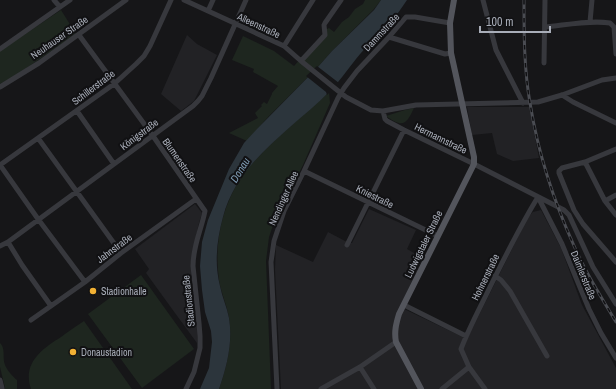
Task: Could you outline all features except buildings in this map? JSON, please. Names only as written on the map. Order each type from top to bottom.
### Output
[{"type":"main road","points":[[454,0],[450,24],[451,53],[474,156],[474,164]]},
{"type":"main road","name":"Ludwigstaler Straße","points":[[396,342],[396,326],[399,314],[474,164]]},
{"type":"main road","points":[[396,342],[421,389]]},
{"type":"street","points":[[54,0],[60,7]]},
{"type":"street","points":[[0,49],[70,0]]},
{"type":"street","name":"Neuhauser Straße","points":[[0,87],[39,63],[126,0]]},
{"type":"street","name":"Schillerstraße","points":[[0,165],[114,84],[136,64],[144,56],[150,46],[171,0]]},
{"type":"street","name":"Alleenstraße","points":[[184,0],[284,46],[310,69],[341,93]]},
{"type":"street","points":[[208,11],[213,0]]},
{"type":"street","name":"Königstraße","points":[[0,246],[8,242],[198,101],[211,78],[246,0]]},
{"type":"street","points":[[284,46],[313,0]]},
{"type":"street","points":[[301,61],[325,35],[325,23],[341,0]]},
{"type":"street","points":[[483,0],[496,50],[524,102]]},
{"type":"street","points":[[544,63],[545,0]]},
{"type":"street","points":[[590,22],[592,0]]},
{"type":"street","name":"Dammstraße","points":[[341,93],[356,71],[406,17],[415,17],[450,24]]},
{"type":"street","points":[[544,28],[590,22],[610,23],[614,27],[616,54]]},
{"type":"street","name":"Blumenstraße","points":[[78,35],[196,199]]},
{"type":"street","points":[[389,37],[445,54],[451,53]]},
{"type":"street","points":[[341,93],[371,110],[383,111],[416,105],[538,102],[602,80],[616,78]]},
{"type":"street","name":"Nendinger Allee","points":[[277,389],[271,262],[274,241],[284,211],[341,93]]},
{"type":"street","points":[[562,95],[616,123]]},
{"type":"street","points":[[77,111],[114,164]]},
{"type":"street","name":"Hermannstraße","points":[[383,111],[387,121],[564,210],[569,215],[593,267],[616,304]]},
{"type":"street","points":[[347,245],[404,130]]},
{"type":"street","points":[[38,138],[121,253]]},
{"type":"street","points":[[616,149],[585,162],[562,168],[559,171],[574,210],[583,224],[616,262]]},
{"type":"street","points":[[585,162],[605,201],[616,215]]},
{"type":"street","points":[[0,165],[85,282]]},
{"type":"street","name":"Kniestraße","points":[[304,171],[438,236]]},
{"type":"street","points":[[605,201],[616,195]]},
{"type":"street","name":"Hohnerstraße","points":[[485,389],[469,367],[461,349],[495,276],[527,214],[538,197]]},
{"type":"street","name":"Daimlerstraße","points":[[538,197],[562,244],[589,309],[616,358]]},
{"type":"street","name":"Stadionstraße","points":[[186,389],[194,372],[200,348],[200,329],[193,256],[205,211],[196,199]]},
{"type":"street","name":"Jahnstraße","points":[[31,320],[85,282],[121,253],[196,199]]},
{"type":"street","points":[[8,242],[50,306]]},
{"type":"street","points":[[495,276],[510,290],[547,356]]},
{"type":"street","points":[[404,305],[466,336]]},
{"type":"street","points":[[321,389],[360,367],[396,342]]},
{"type":"street","points":[[360,367],[374,389]]},
{"type":"street","points":[[442,389],[469,367]]},
{"type":"street","points":[[0,380],[2,388]]},
{"type":"shaded area","points":[[365,0],[381,0],[374,9],[269,116],[247,141],[229,133],[258,118],[255,113],[264,102],[267,104],[272,93],[278,86],[253,72],[254,69],[232,60],[243,36],[274,51],[294,66],[323,34],[323,31],[329,28],[334,32],[355,9],[363,4]]},
{"type":"shaded area","points":[[61,10],[76,34],[18,74],[0,84],[0,51]]},
{"type":"shaded area","points":[[187,35],[197,44],[217,55],[194,101],[181,111],[161,94]]},
{"type":"shaded area","points":[[329,92],[330,103],[303,165],[274,222],[269,237],[266,261],[271,389],[219,389],[227,363],[230,345],[229,318],[220,285],[218,267],[218,240],[220,228],[228,203],[240,179],[252,164],[280,136]]},
{"type":"shaded area","points":[[467,107],[529,107],[539,158],[513,161],[497,154],[492,133],[472,135]]},
{"type":"shaded area","points":[[414,108],[409,118],[403,123],[396,122],[386,116],[405,110]]},
{"type":"shaded area","points":[[195,204],[202,213],[192,254],[191,292],[194,300],[198,327],[197,343],[146,273],[149,269],[135,249]]},
{"type":"shaded area","points":[[369,209],[416,230],[407,249],[423,258],[400,307],[467,339],[528,217],[533,212],[541,210],[561,248],[582,305],[616,368],[616,389],[281,389],[275,270],[276,245],[313,262],[328,232],[352,243]]},
{"type":"shaded area","points":[[141,275],[194,349],[142,388],[88,314]]},
{"type":"shaded area","name":"Donaustadion","points":[[84,321],[132,389],[31,389],[29,372],[36,358],[47,347]]},
{"type":"shaded area","points":[[0,343],[3,348],[5,365],[17,380],[17,389],[4,389],[0,367]]},
{"type":"water","name":"Donau","points":[[381,0],[407,0],[391,22],[360,54],[333,88],[267,148],[253,163],[240,180],[230,197],[221,225],[218,242],[217,269],[229,318],[230,345],[219,389],[200,389],[209,368],[212,342],[211,331],[205,312],[202,290],[200,266],[202,242],[208,220],[229,169],[244,143],[332,51],[374,10]]},
{"type":"pier","points":[[317,66],[339,83],[327,95],[326,92],[306,76]]},
{"type":"railway","points":[[524,0],[525,64],[533,122],[542,159],[560,213],[579,258],[616,322]]},
{"type":"place","name":"Stadionhalle","points":[[93,291]]},
{"type":"place","name":"Donaustadion","points":[[73,352]]}]
